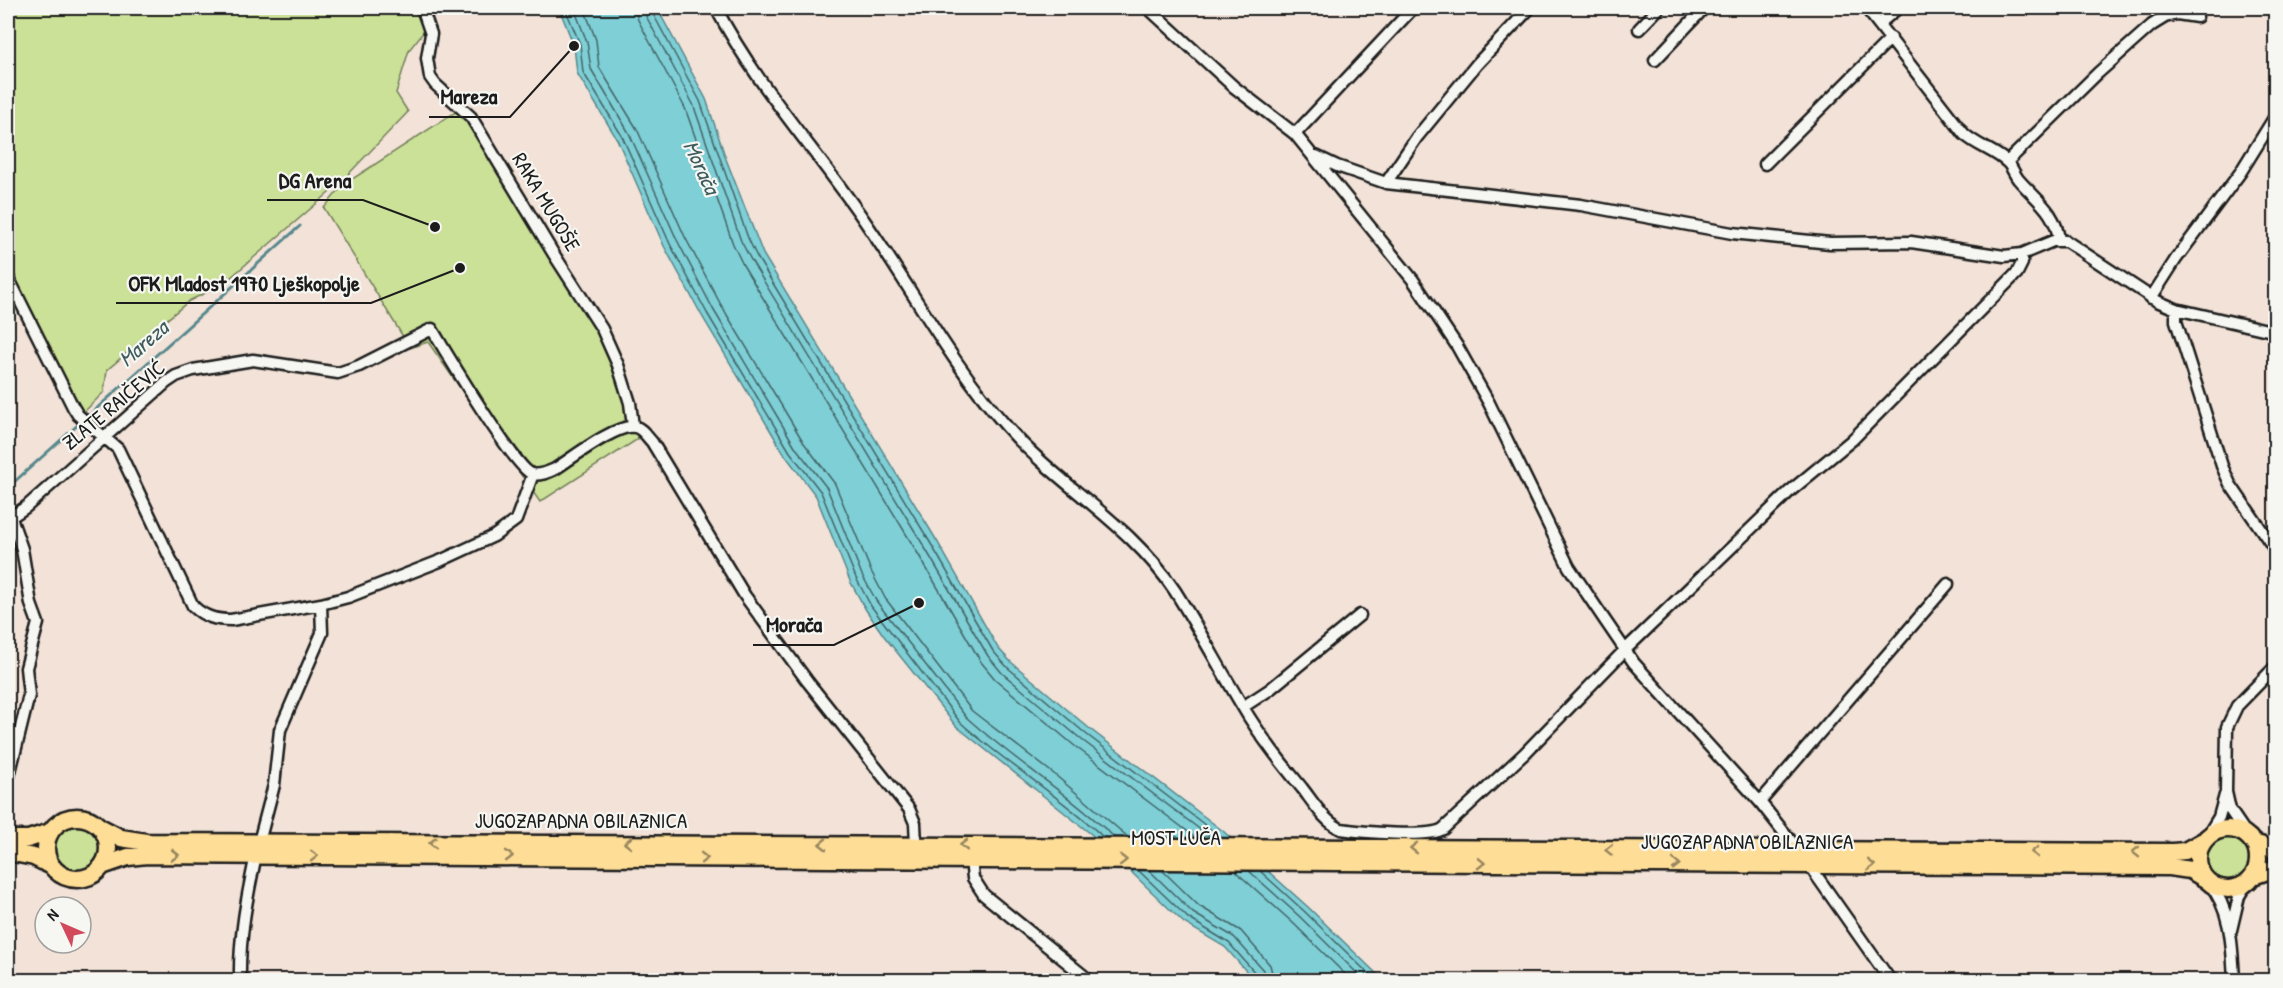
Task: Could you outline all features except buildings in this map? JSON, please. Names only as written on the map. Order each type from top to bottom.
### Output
[{"type":"main road","points":[[8,839],[28,839],[50,831],[61,821],[77,817],[93,821],[100,827],[108,846],[107,856],[102,866],[92,875],[75,879],[58,873],[50,865],[34,857],[8,852]]},
{"type":"main road","name":"JUGOZAPADNA OBILAZNICA","points":[[100,827],[121,838],[146,842],[257,849],[971,860],[1065,853]]},
{"type":"main road","points":[[2276,850],[2251,839],[2238,830],[2228,828],[2218,830],[2206,838],[2198,850],[2197,860],[2199,870],[2207,881],[2228,889],[2238,888],[2250,879],[2276,868]]},
{"type":"main road","points":[[50,831],[45,848],[50,865]]},
{"type":"main road","name":"JUGOZAPADNA OBILAZNICA","points":[[1286,854],[1798,850],[2173,852],[2185,850],[2206,838]]},
{"type":"main road","points":[[2250,879],[2258,860],[2251,839]]},
{"type":"main road","name":"JUGOZAPADNA OBILAZNICA","points":[[102,866],[128,857],[257,849],[916,845],[1065,853]]},
{"type":"main road","name":"MOST LUČA","points":[[1065,853],[1286,854]]},
{"type":"main road","name":"JUGOZAPADNA OBILAZNICA","points":[[1286,854],[1809,865],[2175,867],[2190,870],[2207,881]]},
{"type":"street","name":"RAKA MUGOŠE","points":[[422,8],[431,34],[427,58],[430,77],[465,110],[477,125],[602,329],[618,365],[630,403],[633,426]]},
{"type":"street","points":[[716,8],[754,72],[867,224],[935,330],[987,403],[1030,451],[1123,529],[1147,554],[1198,627],[1243,707],[1270,749],[1333,825],[1341,829],[1434,833],[1443,829],[1524,754],[1625,650],[1789,492],[1852,440],[2017,273],[2022,263],[2022,254]]},
{"type":"street","points":[[1148,8],[1234,87],[1294,134],[1402,266],[1446,327],[1489,403],[1569,567],[1625,650],[1666,701],[1760,802],[1798,850]]},
{"type":"street","points":[[1294,134],[1413,8]]},
{"type":"street","points":[[1386,183],[1424,128],[1477,64],[1530,8]]},
{"type":"street","points":[[1639,29],[1659,8]]},
{"type":"street","points":[[1655,60],[1704,8]]},
{"type":"street","points":[[1866,8],[1880,23],[1964,134],[1976,144],[2007,162],[2018,178],[2051,214],[2057,227],[2059,241]]},
{"type":"street","points":[[1880,23],[1898,8]]},
{"type":"street","points":[[2007,162],[2098,73],[2152,25],[2165,17],[2176,14],[2197,16]]},
{"type":"street","points":[[1765,164],[1891,38]]},
{"type":"street","points":[[2151,298],[2176,259],[2240,173],[2276,115]]},
{"type":"street","points":[[1312,154],[1337,166],[1386,183],[1581,205],[1732,233],[1830,243],[1911,242],[1996,255],[2022,254],[2044,244],[2066,241],[2151,298],[2176,309],[2276,332]]},
{"type":"street","points":[[8,277],[78,415],[118,449],[193,606],[200,613],[218,620],[231,620],[348,597],[430,565],[494,536],[516,520],[533,474],[544,474],[555,470],[616,430],[633,426],[640,429],[652,442],[745,596],[808,682],[909,809],[915,823],[916,845]]},
{"type":"street","points":[[2176,309],[2176,321],[2222,466],[2230,484],[2276,551]]},
{"type":"street","name":"ZLATE RAIČEVIĆ","points":[[9,519],[167,382],[183,373],[253,360],[338,373],[359,366],[432,329],[520,465],[533,474]]},
{"type":"street","points":[[8,780],[29,695],[26,668],[39,623],[31,604],[22,549],[9,519]]},
{"type":"street","points":[[1760,802],[1948,584]]},
{"type":"street","points":[[240,981],[240,943],[245,902],[274,785],[280,730],[322,633],[321,604]]},
{"type":"street","points":[[1243,707],[1269,690],[1360,615]]},
{"type":"street","points":[[2251,839],[2230,810],[2226,792],[2226,733],[2228,722],[2237,706],[2276,666]]},
{"type":"street","points":[[2206,838],[2219,817],[2226,792]]},
{"type":"street","points":[[971,860],[973,878],[984,895],[1089,981]]},
{"type":"street","points":[[1809,865],[1890,981]]},
{"type":"street","points":[[2230,932],[2239,896],[2250,879]]},
{"type":"street","points":[[2207,881],[2220,900],[2230,932],[2234,981]]},
{"type":"green space","points":[[8,8],[421,8],[429,25],[409,50],[396,93],[408,112],[337,186],[223,284],[189,301],[107,370],[104,392],[81,415],[8,267]]},
{"type":"green space","points":[[460,109],[597,327],[638,439],[540,502],[428,342],[410,348],[324,208],[343,185]]},
{"type":"green space","points":[[77,825],[86,826],[93,831],[98,838],[98,856],[93,863],[86,868],[77,869],[68,868],[61,863],[56,856],[55,847],[56,838],[61,831],[68,826]]},
{"type":"green space","points":[[2228,838],[2236,839],[2243,844],[2248,851],[2248,867],[2243,874],[2236,879],[2228,880],[2220,879],[2213,874],[2208,867],[2207,859],[2208,851],[2213,844],[2220,839]]},
{"type":"water","points":[[559,8],[657,8],[706,99],[726,159],[763,254],[937,541],[998,648],[1011,662],[1090,729],[1223,831],[1308,907],[1383,980],[1254,980],[1225,947],[1184,923],[1096,838],[956,726],[866,610],[850,581],[816,496],[785,455],[702,316],[664,246],[617,139],[577,73],[574,46]]},
{"type":"waterway","name":"Mareza","points":[[86,418],[300,226]]},
{"type":"waterway","name":"Mareza","points":[[8,485],[81,422]]},
{"type":"place","name":"Mareza","points":[[574,46]]},
{"type":"place","name":"DG Arena","points":[[435,227]]},
{"type":"place","name":"OFK Mladost 1970 Lješkopolje","points":[[460,268]]},
{"type":"place","name":"Morača","points":[[919,603]]}]
